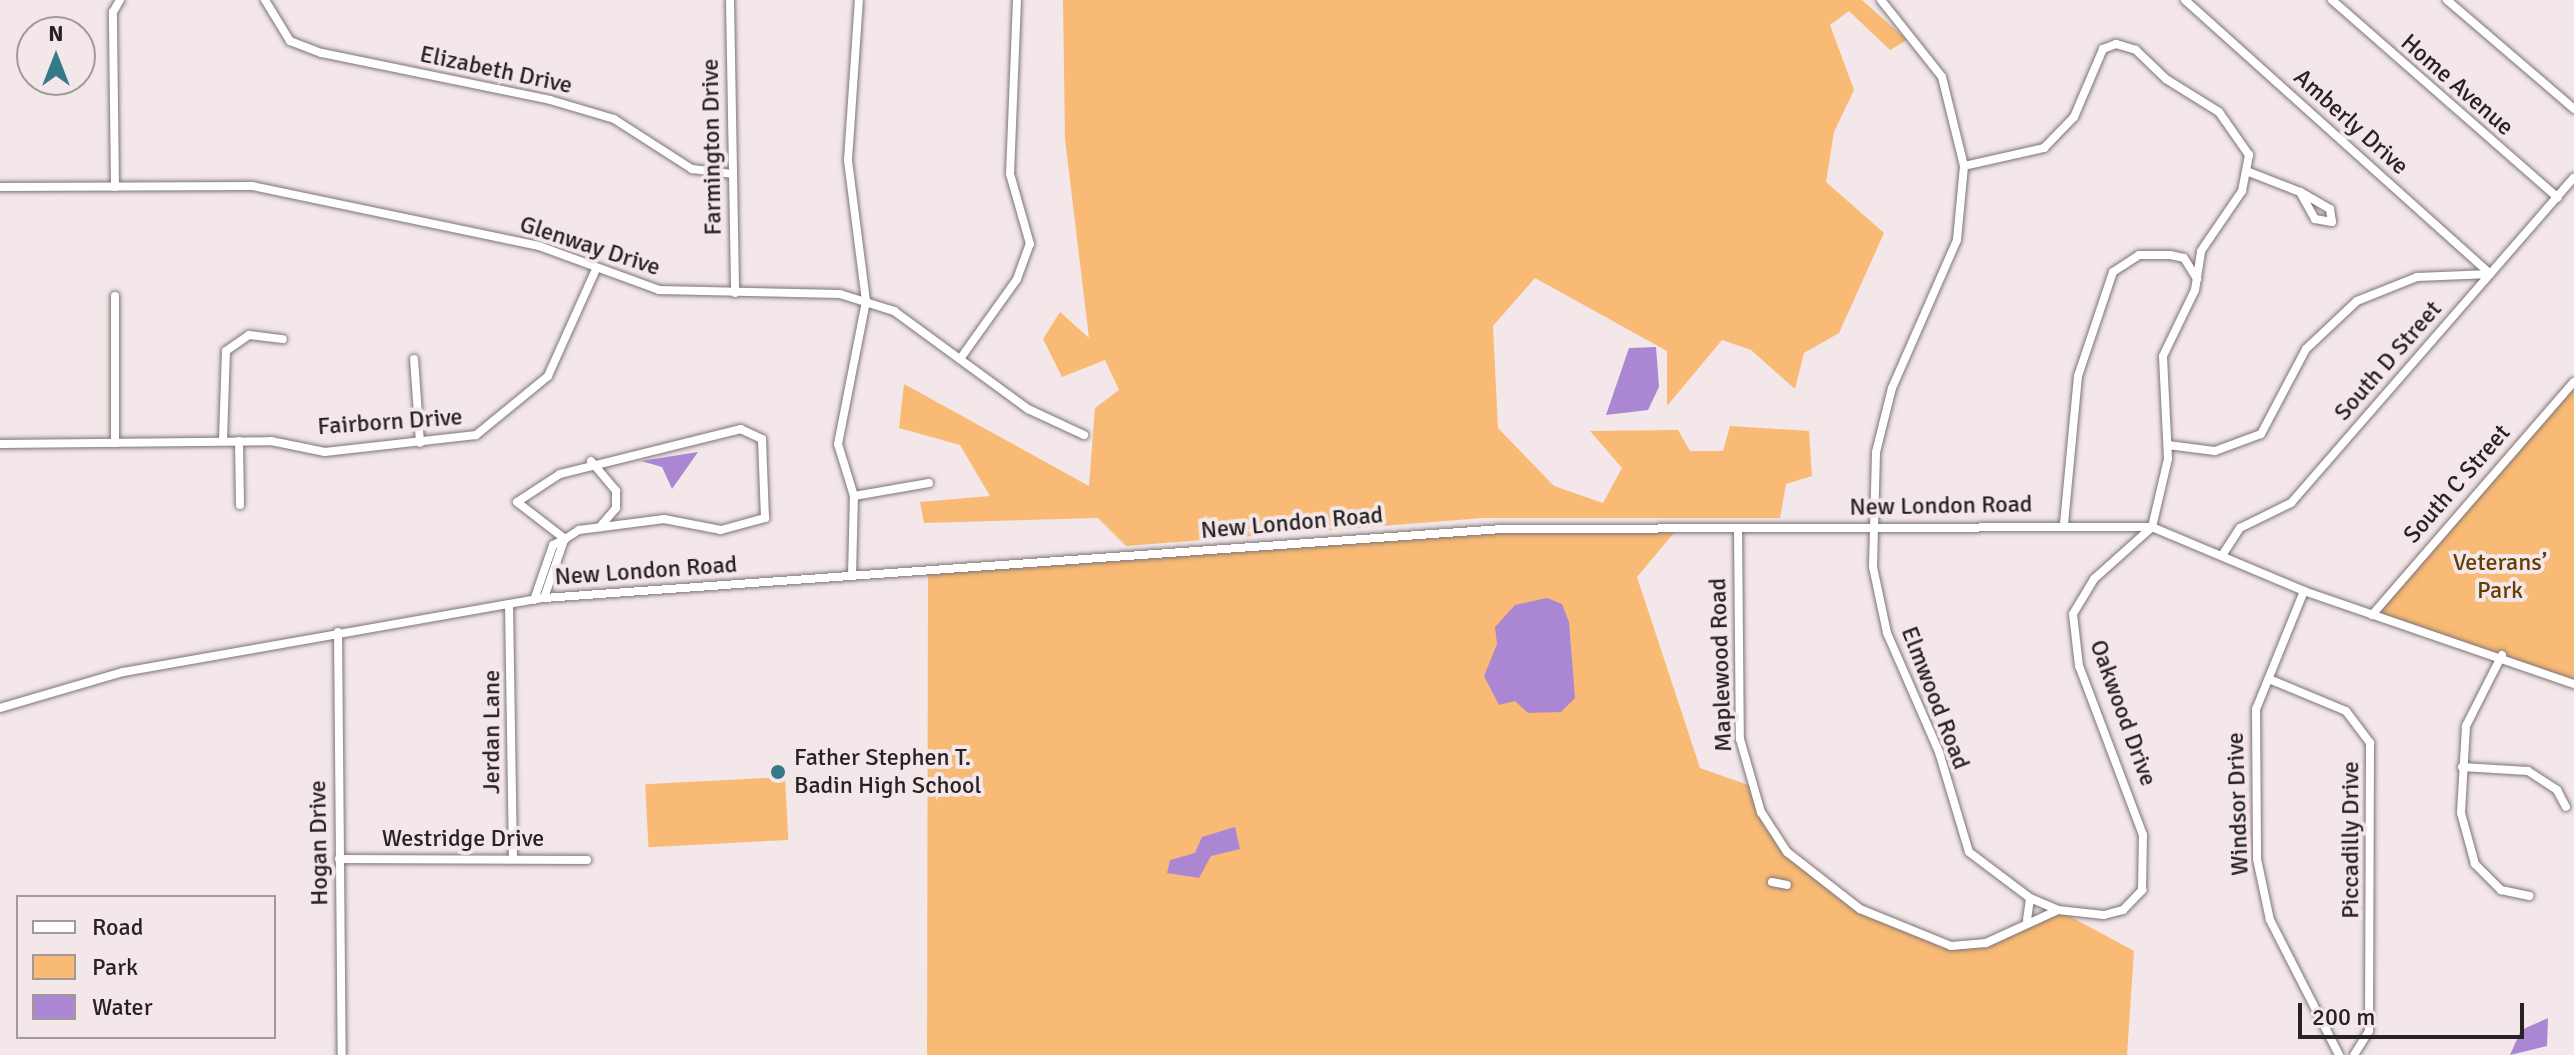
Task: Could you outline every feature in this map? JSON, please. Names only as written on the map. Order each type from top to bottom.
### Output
[{"type":"street","points":[[115,187],[113,12],[120,0]]},
{"type":"street","name":"Elizabeth Drive","points":[[265,0],[290,41],[322,53],[550,100],[614,119],[692,169],[730,174]]},
{"type":"street","name":"Farmington Drive","points":[[730,0],[730,174],[735,293]]},
{"type":"street","points":[[852,576],[854,496],[838,444],[866,301],[848,160],[859,0]]},
{"type":"street","points":[[960,359],[1017,279],[1030,244],[1010,174],[1017,0]]},
{"type":"street","name":"Elmwood Road","points":[[1881,0],[1942,77],[1964,166],[1963,208],[1945,279],[1882,422],[1871,527],[1887,633],[1939,752],[1961,834],[1982,866],[2030,898]]},
{"type":"street","name":"Amberly Drive","points":[[2185,0],[2490,274]]},
{"type":"street","name":"Home Avenue","points":[[2332,0],[2558,198]]},
{"type":"street","points":[[2447,0],[2574,109]]},
{"type":"street","points":[[1964,166],[2044,148],[2074,117],[2103,49],[2116,44],[2136,50],[2231,123],[2245,143],[2249,172],[2201,251],[2197,279],[2163,356],[2168,445],[2152,527]]},
{"type":"street","points":[[2249,172],[2300,192]]},
{"type":"street","name":"South D Street","points":[[2223,554],[2240,528],[2291,503],[2574,178]]},
{"type":"street","name":"Glenway Drive","points":[[0,187],[252,186],[539,246],[659,290],[735,293],[819,291],[866,301],[894,311],[1028,409],[1084,435]]},
{"type":"street","points":[[2064,524],[2078,376],[2113,272],[2139,255],[2184,258],[2201,251]]},
{"type":"street","points":[[2184,258],[2197,279]]},
{"type":"street","name":"Fairborn Drive","points":[[0,444],[223,440],[325,452],[476,435],[536,389],[556,364],[596,269]]},
{"type":"street","points":[[2168,445],[2215,451],[2261,434],[2306,349],[2357,301],[2417,277],[2490,274]]},
{"type":"street","points":[[115,296],[115,443]]},
{"type":"street","points":[[223,440],[226,351],[249,335],[283,339]]},
{"type":"street","points":[[414,359],[420,443]]},
{"type":"street","name":"South C Street","points":[[2372,615],[2574,382]]},
{"type":"street","points":[[539,599],[565,539],[600,527],[664,519],[706,530],[739,528],[765,518],[763,494],[767,451],[762,439],[741,429],[591,461],[517,502],[565,539]]},
{"type":"street","points":[[239,441],[240,505]]},
{"type":"street","points":[[591,461],[616,491],[616,508],[600,527]]},
{"type":"street","points":[[854,496],[929,483]]},
{"type":"street","name":"New London Road","points":[[0,708],[78,681],[338,632],[539,599],[1400,534],[2064,524],[2152,527],[2223,554],[2304,591],[2502,655],[2573,684]]},
{"type":"street","name":"Oakwood Drive","points":[[2030,898],[2058,910],[2104,915],[2123,910],[2142,890],[2143,835],[2079,666],[2073,614],[2094,579],[2152,527]]},
{"type":"street","name":"Maplewood Road","points":[[1738,528],[1740,739],[1761,812],[1787,852],[1860,909],[1951,946],[1986,943],[2027,920],[2058,910]]},
{"type":"street","name":"Windsor Drive","points":[[2304,591],[2269,679],[2254,731],[2262,893],[2339,1055]]},
{"type":"street","name":"Jerdan Lane","points":[[509,604],[513,859]]},
{"type":"street","name":"Hogan Drive","points":[[338,632],[342,1055]]},
{"type":"street","points":[[2502,655],[2466,726],[2461,813],[2475,864],[2501,890],[2529,896]]},
{"type":"street","name":"Piccadilly Drive","points":[[2269,679],[2346,711],[2370,743],[2369,1031],[2354,1055]]},
{"type":"street","points":[[2462,767],[2528,771],[2557,790],[2566,807]]},
{"type":"street","name":"Westridge Drive","points":[[339,859],[587,860]]},
{"type":"street","points":[[1772,882],[1787,885]]},
{"type":"street","points":[[2027,920],[2030,898]]},
{"type":"green space","points":[[1063,0],[1862,0],[1907,40],[1890,50],[1849,11],[1830,25],[1854,90],[1834,132],[1826,182],[1884,233],[1839,333],[1804,353],[1795,389],[1751,350],[1722,340],[1667,406],[1667,351],[1535,278],[1493,326],[1498,428],[1554,486],[1603,503],[1622,468],[1590,431],[1678,430],[1690,451],[1723,451],[1730,426],[1809,431],[1812,476],[1786,484],[1780,518],[1483,518],[1126,546],[1098,518],[924,523],[920,502],[990,496],[960,445],[899,428],[904,384],[1089,486],[1095,408],[1119,390],[1105,360],[1062,377],[1043,339],[1060,312],[1089,338],[1065,139]]},
{"type":"green space","name":"Veterans’ Park","points":[[2574,382],[2574,684],[2372,615]]},
{"type":"green space","points":[[1678,528],[1637,577],[1700,768],[1751,786],[1787,852],[1834,893],[1951,946],[1986,943],[2058,910],[2134,951],[2127,1055],[927,1055],[928,571],[1426,532]]},
{"type":"green space","points":[[785,777],[788,840],[648,847],[645,784]]},
{"type":"water","points":[[1656,347],[1659,387],[1648,410],[1606,415],[1629,348]]},
{"type":"water","points":[[698,452],[672,489],[662,467],[641,461]]},
{"type":"water","points":[[1547,598],[1562,604],[1569,622],[1575,698],[1561,712],[1528,713],[1515,701],[1499,705],[1484,676],[1497,644],[1495,627],[1515,605]]},
{"type":"water","points":[[1235,827],[1240,849],[1211,856],[1199,878],[1167,873],[1170,860],[1195,853],[1202,837]]},
{"type":"water","points":[[2548,1018],[2547,1046],[2510,1055],[2521,1030]]},
{"type":"place","name":"Father Stephen T. Badin High School","points":[[778,772]]}]
